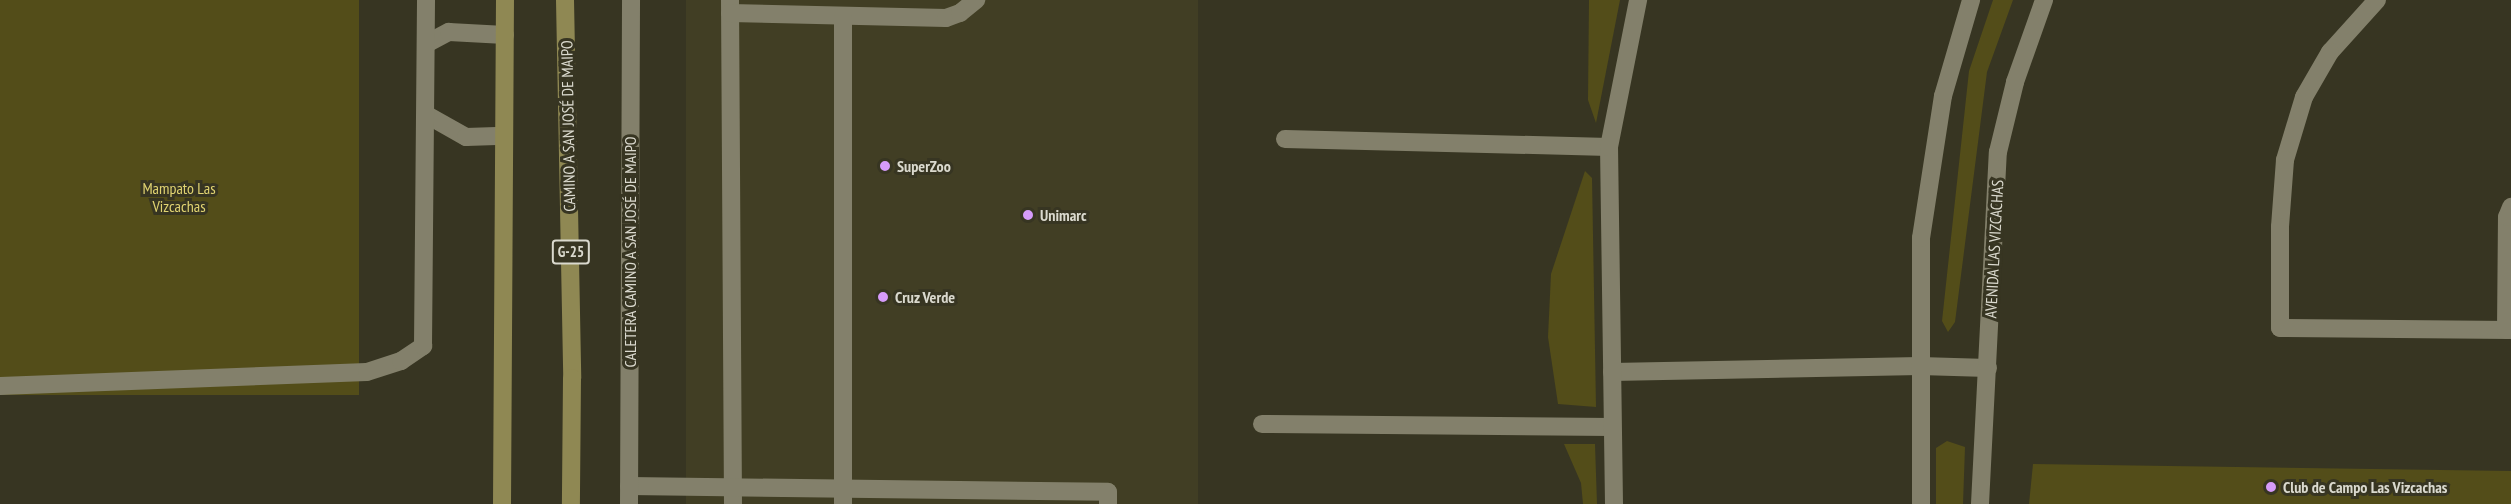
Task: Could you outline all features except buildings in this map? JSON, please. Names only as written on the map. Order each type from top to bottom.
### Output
[{"type":"main road","points":[[501,504],[505,0]]},
{"type":"main road","name":"CAMINO A SAN JOSÉ DE MAIPO","points":[[565,0],[573,378],[571,504]]},
{"type":"street","points":[[0,386],[367,372],[402,361],[423,346],[427,115],[426,0]]},
{"type":"street","name":"CALETERA CAMINO A SAN JOSÉ DE MAIPO","points":[[629,495],[631,0]]},
{"type":"street","points":[[734,495],[730,7],[843,17],[946,18],[960,13],[976,0]]},
{"type":"street","points":[[1614,504],[1609,147],[1638,0]]},
{"type":"street","points":[[1921,504],[1921,238],[1929,167],[1942,96],[1971,0]]},
{"type":"street","name":"AVENIDA LAS VIZCACHAS","points":[[1980,504],[1998,152],[2015,82],[2044,0]]},
{"type":"street","points":[[2377,0],[2330,52],[2304,98],[2285,160],[2280,227],[2280,328],[2508,330],[2507,217],[2511,207]]},
{"type":"street","points":[[843,17],[843,496]]},
{"type":"street","points":[[426,44],[449,32],[505,35]]},
{"type":"street","points":[[427,115],[445,129],[466,137],[504,136]]},
{"type":"street","points":[[1285,139],[1609,147]]},
{"type":"street","points":[[1612,372],[1920,366],[1988,368]]},
{"type":"street","points":[[1262,424],[1612,427]]},
{"type":"street","points":[[629,495],[843,496],[1108,492],[1108,504]]},
{"type":"shaded area","points":[[686,0],[1198,0],[1198,504],[686,504]]},
{"type":"green space","name":"Mampato Las Vizcachas","points":[[0,0],[359,0],[359,395],[0,395]]},
{"type":"green space","points":[[1589,0],[1620,0],[1596,123],[1588,100]]},
{"type":"green space","points":[[1993,0],[2013,0],[1987,72],[1955,322],[1948,332],[1942,321],[1969,71]]},
{"type":"green space","points":[[1585,171],[1592,178],[1596,407],[1558,404],[1548,337],[1551,274]]},
{"type":"green space","points":[[1947,441],[1965,447],[1963,504],[1936,504],[1936,448]]},
{"type":"green space","points":[[1564,444],[1595,444],[1597,504],[1583,504],[1581,483]]},
{"type":"green space","name":"Club de Campo Las Vizcachas","points":[[2033,464],[2511,471],[2511,504],[2029,504]]},
{"type":"place","name":"SuperZoo","points":[[885,166]]},
{"type":"place","name":"Unimarc","points":[[1028,215]]},
{"type":"place","name":"Cruz Verde","points":[[883,297]]},
{"type":"place","name":"Club de Campo Las Vizcachas","points":[[2271,487]]}]
